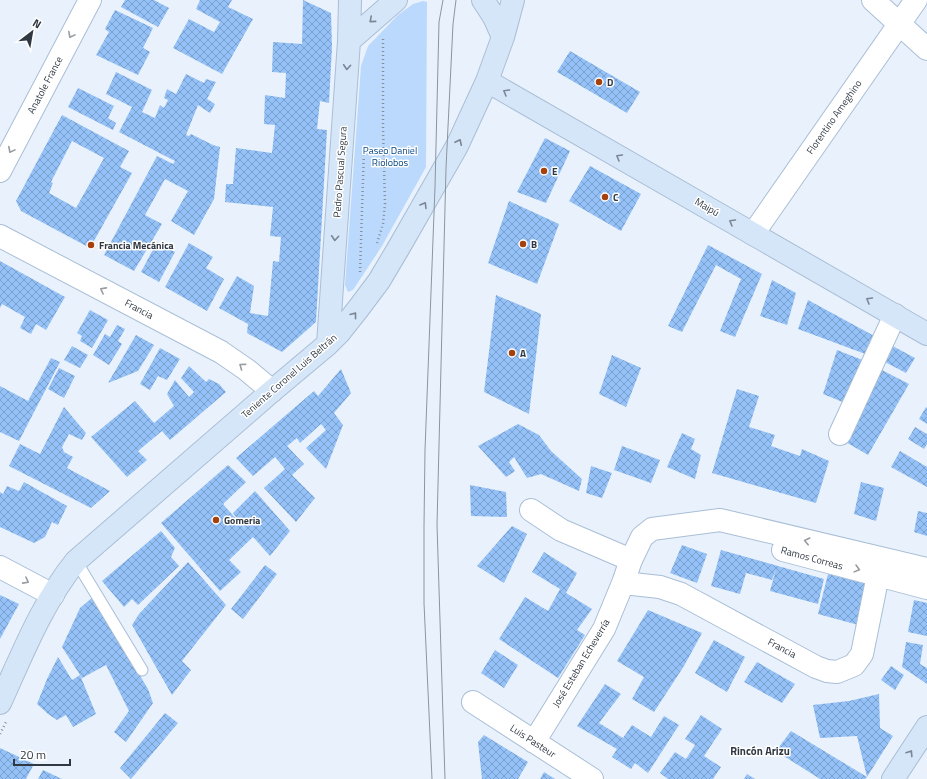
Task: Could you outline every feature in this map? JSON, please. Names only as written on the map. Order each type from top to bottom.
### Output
[{"type":"main road","name":"Pedro Pascual Segura","points":[[328,344],[349,41],[350,0]]},
{"type":"main road","points":[[483,0],[494,17],[503,37]]},
{"type":"main road","name":"Teniente Coronel Luis Beltrán","points":[[3,712],[29,642],[53,595],[67,572],[76,561],[272,390],[328,344],[339,333],[367,297],[398,249],[446,168],[457,146],[487,81],[503,37],[513,0]]},
{"type":"main road","points":[[349,41],[390,5]]},
{"type":"main road","name":"Maipú","points":[[487,81],[927,334]]},
{"type":"main road","points":[[893,779],[927,727]]},
{"type":"street","name":"Anatole France","points":[[0,170],[90,0]]},
{"type":"street","points":[[873,0],[927,49]]},
{"type":"street","name":"Florentino Ameghino","points":[[752,234],[916,0]]},
{"type":"street","name":"Francia","points":[[0,236],[221,352],[272,390]]},
{"type":"street","points":[[840,434],[895,315]]},
{"type":"street","points":[[531,510],[561,530],[631,560]]},
{"type":"street","name":"Ramos Correas","points":[[631,560],[642,537],[652,530],[720,520],[927,569]]},
{"type":"street","name":"Ramos Correas","points":[[699,523],[722,534],[927,588]]},
{"type":"street","name":"José Esteban Echeverría","points":[[534,742],[604,629],[631,560]]},
{"type":"street","points":[[0,567],[53,595]]},
{"type":"street","name":"Francia","points":[[623,583],[660,587],[681,594],[816,667],[827,671],[837,672],[854,665],[862,654],[878,575]]},
{"type":"street","name":"Luis Pasteur","points":[[474,702],[592,779]]},
{"type":"lane","points":[[76,561],[142,670]]},
{"type":"path","points":[[376,244],[383,224],[385,204],[383,128],[390,5]]},
{"type":"path","points":[[364,143],[360,278],[367,297]]},
{"type":"path","points":[[0,734],[3,712]]},
{"type":"green space","name":"Paseo Daniel Riolobos","points":[[423,1],[427,2],[426,167],[382,246],[353,290],[348,292],[345,285],[361,66],[368,46],[398,15],[413,4]]},
{"type":"building","points":[[125,0],[154,0],[169,8],[158,27],[121,7]]},
{"type":"building","points":[[200,0],[232,0],[228,7],[253,19],[222,74],[173,48],[189,19],[214,32],[220,22],[196,9]]},
{"type":"building","points":[[303,0],[331,13],[332,47],[329,103],[320,101],[317,129],[327,130],[316,322],[282,352],[247,333],[248,324],[219,308],[237,276],[254,286],[250,313],[268,316],[273,261],[279,262],[281,237],[270,236],[273,207],[225,202],[226,184],[233,184],[236,148],[272,153],[275,125],[264,124],[265,95],[285,98],[286,73],[272,72],[273,42],[302,44]]},
{"type":"building","points":[[115,10],[153,28],[143,48],[150,52],[138,75],[96,55],[109,32],[105,29]]},
{"type":"building","name":"D","points":[[570,51],[640,92],[627,113],[557,72]]},
{"type":"building","points":[[116,72],[152,90],[142,112],[155,118],[160,105],[164,108],[168,100],[164,98],[167,89],[176,94],[186,74],[204,83],[206,79],[216,82],[207,99],[215,104],[210,113],[198,105],[186,135],[189,136],[191,134],[220,147],[214,199],[194,235],[171,221],[188,191],[165,179],[145,215],[162,224],[134,271],[104,255],[157,156],[173,164],[175,161],[119,132],[132,107],[106,94]]},
{"type":"building","points":[[78,88],[114,106],[108,118],[116,123],[113,130],[68,107]]},
{"type":"building","points":[[62,115],[129,151],[120,167],[132,173],[90,248],[21,211],[16,201]],"holes":[[[72,141],[104,158],[76,208],[49,193],[53,183],[51,182]]]},
{"type":"building","name":"E","points":[[545,138],[570,151],[546,203],[517,192]]},
{"type":"building","name":"C","points":[[590,166],[641,194],[621,231],[569,201]]},
{"type":"building","name":"B","points":[[509,201],[559,224],[537,284],[488,263]]},
{"type":"building","points":[[157,242],[175,252],[159,282],[141,272]]},
{"type":"building","points":[[189,243],[213,257],[206,268],[224,279],[207,311],[165,287]]},
{"type":"building","points":[[708,245],[762,274],[735,337],[720,331],[741,279],[716,265],[682,332],[668,326]]},
{"type":"building","points":[[0,261],[65,297],[46,330],[36,324],[31,334],[20,328],[25,317],[2,304],[0,308]]},
{"type":"building","points":[[772,280],[796,293],[787,325],[760,316]]},
{"type":"building","name":"A","points":[[496,295],[541,314],[529,414],[484,392]]},
{"type":"building","points":[[808,300],[878,338],[868,355],[798,329]]},
{"type":"building","points":[[90,310],[108,320],[92,348],[80,341],[82,336],[77,333]]},
{"type":"building","points":[[117,325],[125,329],[118,341],[122,344],[109,365],[93,355],[105,334],[110,337]]},
{"type":"building","points":[[136,335],[154,345],[138,371],[108,383]]},
{"type":"building","points":[[889,344],[915,358],[906,373],[881,360]]},
{"type":"building","points":[[72,346],[88,355],[80,368],[64,360]]},
{"type":"building","points":[[160,348],[180,359],[167,380],[158,376],[150,390],[140,384]]},
{"type":"building","points":[[837,350],[865,361],[850,405],[823,394]]},
{"type":"building","points":[[612,355],[641,368],[626,407],[599,394]]},
{"type":"building","points":[[51,358],[60,362],[19,441],[0,432],[0,386],[28,401]]},
{"type":"building","points":[[189,366],[206,382],[209,379],[219,384],[226,392],[170,440],[162,431],[138,451],[147,460],[127,477],[91,437],[135,401],[154,423],[174,406],[167,394],[175,380],[189,397],[194,392],[181,378]]},
{"type":"building","points":[[59,368],[75,376],[64,398],[48,389]]},
{"type":"building","points":[[878,368],[909,384],[868,455],[844,441]]},
{"type":"building","points":[[341,369],[351,393],[334,413],[343,425],[326,469],[306,448],[326,430],[321,424],[300,443],[297,438],[287,446],[304,464],[292,475],[315,498],[296,522],[264,488],[285,469],[275,457],[253,476],[236,458],[314,391],[318,396]]},
{"type":"building","points":[[737,389],[759,396],[749,427],[775,435],[771,446],[800,456],[802,449],[829,461],[816,503],[712,473]]},
{"type":"building","points":[[64,407],[86,433],[82,440],[69,434],[62,447],[64,452],[73,457],[67,468],[110,491],[91,508],[9,466],[20,444],[40,454]]},
{"type":"building","points":[[926,407],[927,408],[927,424],[919,419]]},
{"type":"building","points":[[518,424],[539,435],[551,451],[582,479],[579,491],[541,474],[527,478],[514,457],[509,462],[515,471],[506,477],[478,446]]},
{"type":"building","points":[[915,427],[927,434],[927,444],[924,449],[908,439]]},
{"type":"building","points":[[682,433],[695,439],[691,449],[701,455],[695,479],[667,467]]},
{"type":"building","points":[[622,446],[660,460],[651,483],[614,470]]},
{"type":"building","points":[[900,451],[927,467],[927,487],[891,467]]},
{"type":"building","points":[[228,465],[246,482],[223,504],[246,530],[233,513],[255,491],[290,531],[270,556],[253,537],[229,560],[241,572],[220,591],[161,523]]},
{"type":"building","points":[[591,466],[612,473],[602,498],[586,493]]},
{"type":"building","points":[[24,482],[67,506],[58,525],[52,522],[45,537],[34,543],[0,527],[0,492],[3,494],[7,486],[19,491]]},
{"type":"building","points":[[861,482],[884,488],[876,521],[854,514]]},
{"type":"building","points":[[470,485],[506,492],[507,517],[471,516]]},
{"type":"building","points":[[918,511],[927,513],[927,536],[914,532]]},
{"type":"building","points":[[512,526],[527,534],[504,583],[477,566]]},
{"type":"building","points":[[161,531],[175,548],[171,557],[179,566],[138,605],[132,599],[124,607],[102,581]]},
{"type":"building","points":[[682,545],[707,554],[697,583],[670,573]]},
{"type":"building","points":[[721,550],[824,579],[818,604],[770,591],[776,569],[772,580],[746,573],[740,594],[711,586]]},
{"type":"building","points":[[544,552],[577,573],[566,593],[592,609],[577,630],[585,635],[558,678],[499,639],[525,597],[548,611],[560,589],[532,572]]},
{"type":"building","points":[[188,562],[226,605],[182,661],[191,670],[172,695],[132,625],[139,614]]},
{"type":"building","points":[[265,565],[277,574],[243,619],[231,609]]},
{"type":"building","points":[[828,574],[870,585],[862,626],[818,614]]},
{"type":"building","points":[[0,595],[19,604],[0,639]]},
{"type":"building","points":[[93,597],[148,689],[153,703],[126,742],[114,732],[129,711],[106,665],[82,678],[62,647],[80,608]]},
{"type":"building","points":[[914,600],[927,603],[927,636],[908,632]]},
{"type":"building","points":[[648,610],[702,633],[684,666],[654,712],[632,699],[644,677],[617,661]]},
{"type":"building","points":[[714,640],[745,657],[727,692],[695,673]]},
{"type":"building","points":[[906,642],[923,645],[920,664],[927,668],[927,684],[902,667]]},
{"type":"building","points":[[495,650],[518,665],[504,688],[481,673]]},
{"type":"building","points":[[58,657],[72,680],[80,675],[96,714],[73,727],[66,715],[57,720],[37,704]]},
{"type":"building","points":[[757,662],[795,684],[782,703],[744,682]]},
{"type":"building","points":[[891,666],[904,675],[895,690],[881,680]]},
{"type":"building","points":[[605,684],[621,694],[599,723],[623,738],[632,725],[651,737],[664,716],[679,725],[648,773],[635,763],[631,769],[612,757],[617,749],[577,726]]},
{"type":"building","points":[[879,694],[880,728],[893,736],[867,777],[857,736],[820,738],[813,705],[849,701]]},
{"type":"building","points":[[165,713],[178,723],[131,779],[120,768]]},
{"type":"building","points":[[701,715],[722,729],[704,756],[721,767],[713,779],[668,779],[660,773],[675,752],[686,759],[695,745],[685,739]]},
{"type":"building","points":[[791,731],[867,777],[865,779],[820,779],[776,751]]},
{"type":"building","points":[[484,735],[528,762],[518,779],[482,779],[478,742]]},
{"type":"building","points":[[0,748],[34,764],[26,779],[0,779]]},
{"type":"building","points":[[43,770],[62,779],[38,779]]},
{"type":"building","points":[[544,772],[555,779],[540,779]]},
{"type":"building","points":[[747,774],[755,779],[744,779]]},
{"type":"tram line","points":[[432,779],[424,603],[425,450],[435,187],[439,22],[443,0]]},
{"type":"tram line","points":[[445,779],[437,525],[446,168],[453,24],[456,0]]},
{"type":"place","name":"D","points":[[599,82]]},
{"type":"place","name":"E","points":[[544,171]]},
{"type":"place","name":"C","points":[[605,197]]},
{"type":"place","name":"B","points":[[523,244]]},
{"type":"place","name":"Francia Mecánica","points":[[91,245]]},
{"type":"place","name":"A","points":[[512,353]]},
{"type":"place","name":"Gomeria","points":[[216,520]]},
{"type":"district","name":"Rincón Arizu","points":[[760,751]]}]
